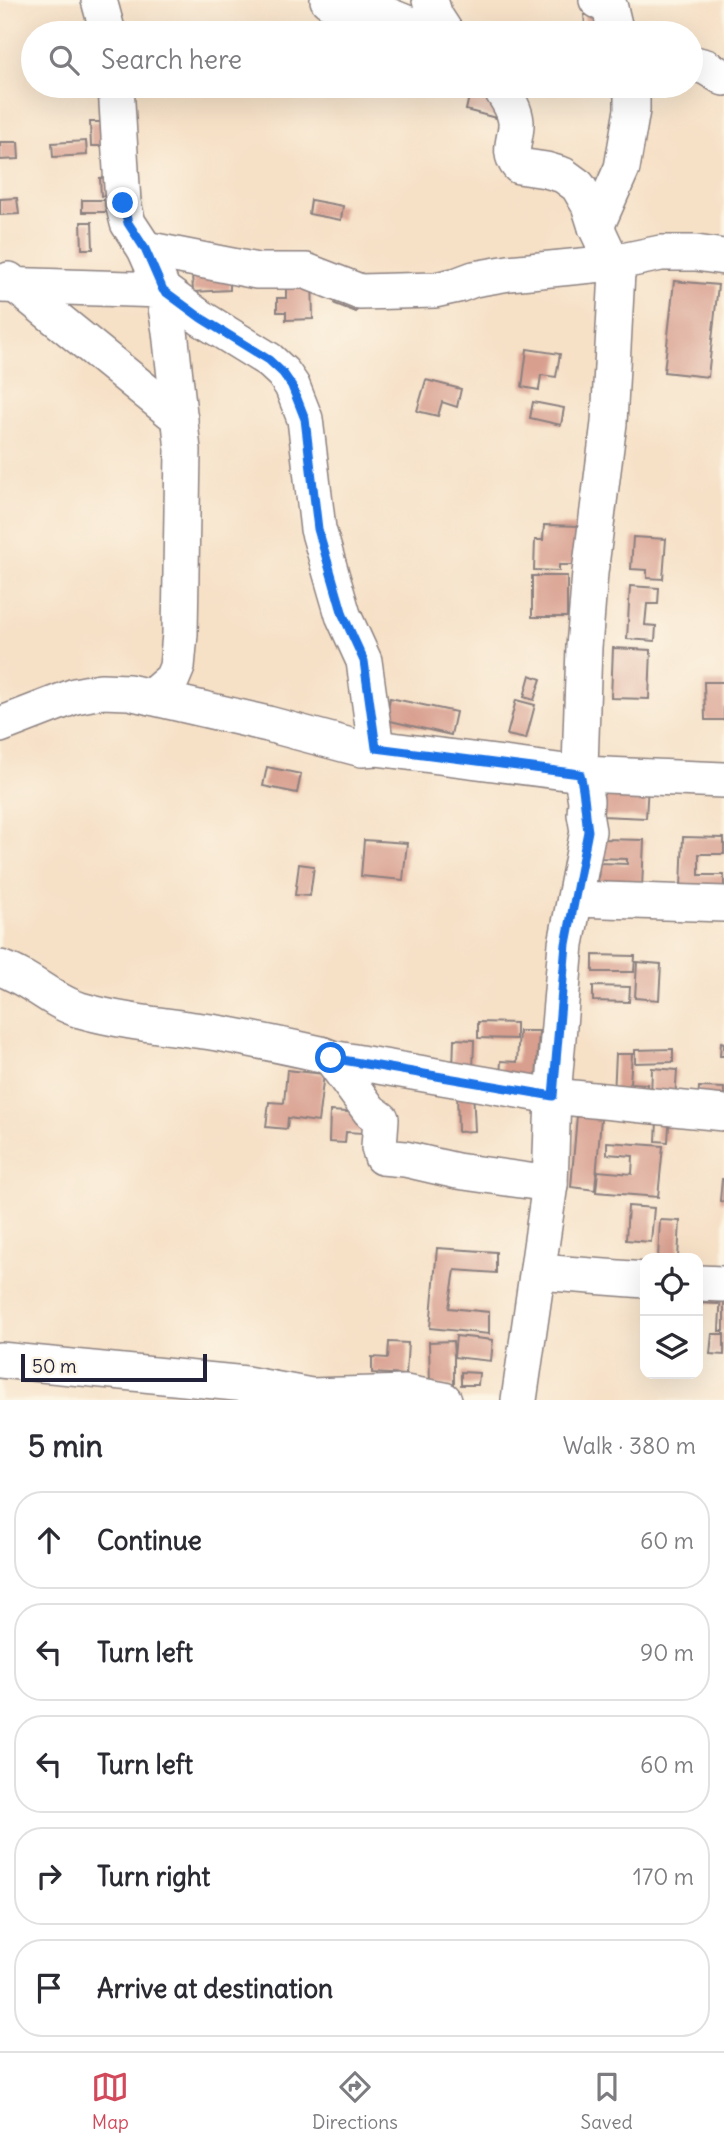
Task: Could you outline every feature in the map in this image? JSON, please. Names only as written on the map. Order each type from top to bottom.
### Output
[{"type":"street","points":[[99,0],[104,21]]},
{"type":"street","points":[[328,0],[337,4],[356,5],[402,21]]},
{"type":"street","points":[[430,0],[438,21]]},
{"type":"street","points":[[597,0],[610,8],[613,21]]},
{"type":"street","points":[[703,66],[724,78]]},
{"type":"street","points":[[117,98],[123,203],[128,223],[145,249],[163,290],[170,331],[183,464],[177,667],[172,679],[151,697]]},
{"type":"street","points":[[507,98],[516,123],[513,159],[519,166],[563,175],[578,187],[589,205],[617,272],[609,423],[590,573],[584,647],[580,774],[586,801],[588,831],[566,944],[553,1096],[550,1184],[519,1400]]},
{"type":"street","points":[[596,227],[622,168],[632,98]]},
{"type":"street","points":[[145,249],[257,271],[306,271],[360,292],[435,290],[509,273],[613,263],[661,253],[696,253],[724,257]]},
{"type":"street","points":[[5,281],[163,290],[201,318],[269,360],[283,373],[292,386],[305,419],[318,529],[343,615],[364,661],[376,748]]},
{"type":"street","points":[[5,281],[180,419]]},
{"type":"street","points":[[0,725],[75,696],[102,691],[129,692],[362,749],[376,748],[580,774],[724,780]]},
{"type":"street","points":[[575,899],[724,904]]},
{"type":"street","points":[[0,968],[16,973],[77,1009],[111,1017],[235,1036],[331,1058],[553,1096],[724,1113]]},
{"type":"street","points":[[331,1058],[370,1111],[381,1119],[379,1147],[382,1157],[550,1184]]},
{"type":"street","points":[[538,1272],[640,1280]]},
{"type":"street","points":[[703,1283],[724,1284]]},
{"type":"street","points":[[0,1360],[246,1384],[311,1396],[405,1394],[444,1400]]},
{"type":"building","points":[[601,14],[601,21],[585,21],[584,15]]},
{"type":"building","points":[[469,98],[500,99],[496,118],[466,110]]},
{"type":"building","points":[[90,122],[104,122],[105,146],[91,146]]},
{"type":"building","points":[[86,141],[87,155],[53,157],[52,143]]},
{"type":"building","points":[[0,142],[18,142],[19,159],[0,160]]},
{"type":"building","points":[[112,177],[113,195],[101,196],[100,178]]},
{"type":"building","points":[[17,198],[19,214],[0,215],[0,199]]},
{"type":"building","points":[[82,200],[112,200],[112,212],[82,212]]},
{"type":"building","points":[[311,200],[343,206],[341,220],[309,214]]},
{"type":"building","points":[[81,222],[92,222],[93,249],[82,249]]},
{"type":"building","points":[[230,273],[230,290],[193,292],[192,274]]},
{"type":"building","points":[[286,278],[312,278],[313,319],[286,320],[286,312],[277,312],[277,298],[286,298]]},
{"type":"building","points":[[674,281],[718,285],[708,377],[664,372]]},
{"type":"building","points":[[339,293],[360,301],[356,312],[335,304]]},
{"type":"building","points":[[527,349],[560,354],[556,377],[541,375],[539,390],[522,387]]},
{"type":"building","points":[[426,380],[461,389],[457,407],[442,402],[438,416],[417,411]]},
{"type":"building","points":[[533,402],[564,408],[561,425],[530,418]]},
{"type":"building","points":[[544,525],[583,526],[581,565],[559,565],[559,571],[534,570],[535,540],[543,540]]},
{"type":"building","points":[[633,537],[666,539],[663,579],[647,578],[647,570],[631,569]]},
{"type":"building","points":[[532,576],[567,576],[567,617],[532,617]]},
{"type":"building","points":[[630,586],[659,588],[658,604],[647,604],[645,625],[656,626],[655,641],[627,639]]},
{"type":"building","points":[[613,648],[651,650],[649,699],[611,698]]},
{"type":"building","points":[[530,675],[541,679],[534,700],[524,697]]},
{"type":"building","points":[[704,682],[724,682],[724,720],[705,720]]},
{"type":"building","points":[[390,698],[456,712],[451,735],[386,720]]},
{"type":"building","points":[[516,700],[535,705],[526,739],[507,735]]},
{"type":"building","points":[[267,767],[301,774],[297,793],[263,786]]},
{"type":"building","points":[[604,782],[648,784],[646,818],[602,816]]},
{"type":"building","points":[[683,837],[724,838],[724,854],[699,854],[699,875],[724,875],[724,888],[681,887]]},
{"type":"building","points":[[601,839],[644,840],[642,889],[598,887],[599,863],[627,864],[627,859],[600,858]]},
{"type":"building","points":[[364,840],[407,843],[403,880],[361,876]]},
{"type":"building","points":[[299,864],[314,866],[310,896],[295,895]]},
{"type":"building","points":[[593,955],[635,956],[634,972],[593,972]]},
{"type":"building","points":[[637,962],[661,964],[659,1000],[635,998]]},
{"type":"building","points":[[593,986],[630,987],[629,1002],[593,1001]]},
{"type":"building","points":[[478,1022],[516,1023],[516,1039],[478,1038]]},
{"type":"building","points":[[519,1031],[539,1031],[536,1080],[500,1078],[501,1061],[517,1062]]},
{"type":"building","points":[[454,1039],[474,1040],[473,1072],[453,1071]]},
{"type":"building","points":[[721,1042],[724,1043],[724,1056],[720,1056]]},
{"type":"building","points":[[673,1049],[673,1062],[635,1063],[635,1050]]},
{"type":"building","points":[[616,1054],[632,1054],[630,1083],[647,1084],[646,1097],[614,1095]]},
{"type":"building","points":[[652,1068],[677,1070],[675,1100],[651,1098]]},
{"type":"building","points":[[287,1070],[324,1074],[318,1122],[288,1118],[287,1129],[266,1127],[269,1102],[284,1103]]},
{"type":"building","points":[[699,1087],[724,1088],[724,1103],[698,1102]]},
{"type":"building","points":[[457,1089],[473,1089],[475,1131],[458,1132]]},
{"type":"building","points":[[578,1103],[602,1106],[595,1190],[571,1187]]},
{"type":"building","points":[[670,1110],[668,1142],[656,1141],[657,1121]]},
{"type":"building","points":[[330,1111],[364,1113],[363,1133],[346,1132],[345,1143],[329,1142]]},
{"type":"building","points":[[607,1142],[663,1146],[658,1197],[596,1192],[598,1171],[632,1174],[633,1156],[607,1154]]},
{"type":"building","points":[[724,1179],[724,1202],[720,1201]]},
{"type":"building","points":[[628,1206],[654,1208],[651,1242],[626,1240]]},
{"type":"building","points":[[660,1220],[680,1221],[678,1253],[658,1253]]},
{"type":"building","points":[[437,1248],[496,1252],[496,1273],[455,1270],[449,1308],[489,1312],[489,1334],[430,1328]]},
{"type":"building","points":[[703,1288],[718,1288],[718,1304],[703,1303]]},
{"type":"building","points":[[721,1289],[724,1289],[724,1331],[719,1331]]},
{"type":"building","points":[[712,1334],[724,1334],[724,1355],[710,1354]]},
{"type":"building","points":[[456,1336],[493,1340],[491,1361],[454,1357]]},
{"type":"building","points":[[453,1341],[454,1386],[430,1386],[429,1342]]},
{"type":"building","points":[[389,1342],[408,1343],[406,1375],[372,1373],[372,1357],[388,1358]]},
{"type":"building","points":[[461,1372],[479,1373],[478,1385],[461,1385]]},
{"type":"route","points":[[123,203],[128,223],[145,249],[163,290],[201,318],[269,360],[292,386],[305,419],[318,529],[343,615],[364,661],[376,748],[580,774],[584,788],[588,831],[566,944],[553,1096],[331,1058]]}]
